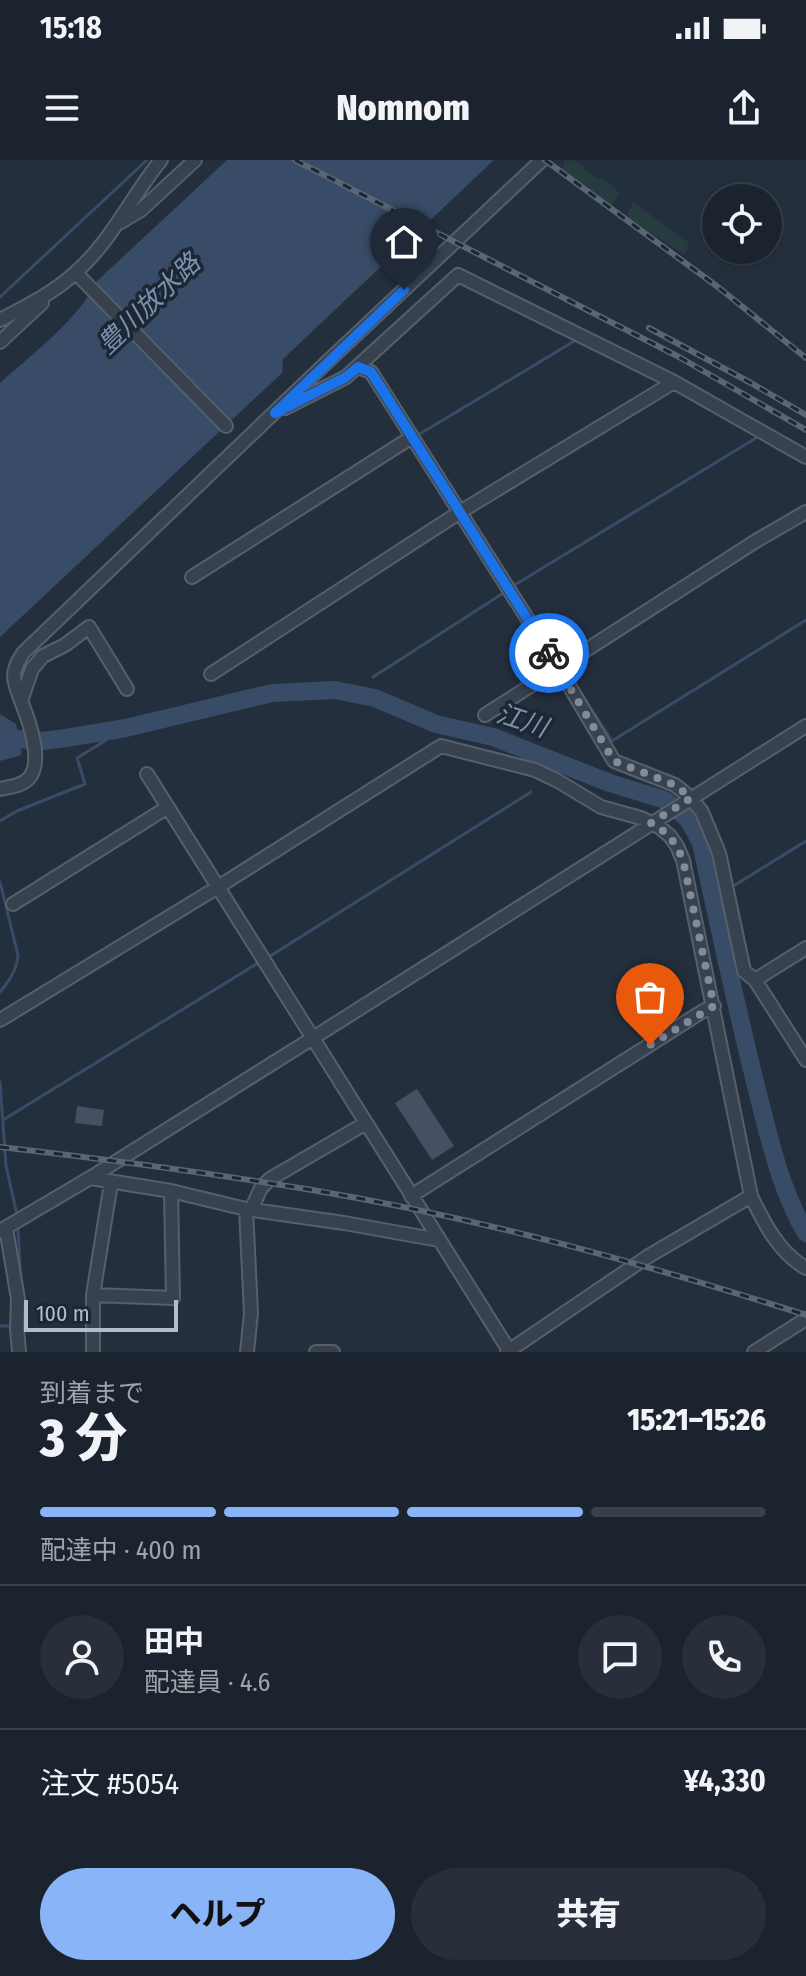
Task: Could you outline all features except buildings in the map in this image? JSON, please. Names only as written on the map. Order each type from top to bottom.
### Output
[{"type":"street","points":[[0,320],[78,275],[118,224],[161,160]]},
{"type":"street","points":[[118,224],[141,210],[195,160]]},
{"type":"street","points":[[0,789],[27,780],[34,769],[30,724],[14,679],[23,653],[542,160]]},
{"type":"street","points":[[78,275],[226,426]]},
{"type":"street","points":[[275,413],[346,377],[458,275],[674,382],[806,457]]},
{"type":"street","points":[[0,342],[63,284]]},
{"type":"street","points":[[358,367],[371,372],[614,761],[675,785],[702,812],[719,853],[744,971],[755,980],[806,1060]]},
{"type":"street","points":[[211,674],[460,512],[674,382]]},
{"type":"street","points":[[192,577],[412,437]]},
{"type":"street","points":[[485,715],[806,512]]},
{"type":"street","points":[[21,701],[32,669],[43,656],[65,645],[89,627],[127,689]]},
{"type":"street","points":[[19,1352],[18,1299],[3,1230],[806,726]]},
{"type":"street","points":[[0,1020],[441,746],[535,770],[601,807],[654,822],[677,846],[683,860],[714,1006],[751,1196],[783,1249],[806,1268]]},
{"type":"street","points":[[147,774],[508,1352],[647,1257],[751,1196]]},
{"type":"street","points":[[13,904],[168,807]]},
{"type":"street","points":[[755,980],[806,948]]},
{"type":"street","points":[[411,1196],[714,1006]]},
{"type":"street","points":[[247,1352],[251,1313],[249,1210],[261,1188],[270,1179],[366,1123]]},
{"type":"street","points":[[90,1178],[171,1191],[249,1210],[439,1240]]},
{"type":"street","points":[[93,1352],[93,1295],[111,1183]]},
{"type":"street","points":[[93,1295],[173,1298],[171,1191]]},
{"type":"street","points":[[754,1352],[806,1319]]},
{"type":"street","points":[[316,1352],[333,1352]]},
{"type":"green space","points":[[567,160],[576,161],[596,178],[615,187],[619,194],[612,205],[563,170]]},
{"type":"green space","points":[[633,202],[689,243],[685,255],[626,217]]},
{"type":"water","name":"豊川放水路","points":[[227,160],[494,160],[283,359],[282,373],[0,637],[0,383],[67,322],[97,281]]},
{"type":"water","points":[[0,714],[16,724],[22,755],[0,761]]},
{"type":"waterway","points":[[0,297],[147,160]]},
{"type":"waterway","points":[[418,435],[576,340]]},
{"type":"waterway","points":[[513,586],[761,435]]},
{"type":"waterway","points":[[373,677],[505,592]]},
{"type":"waterway","points":[[573,681],[612,741],[806,620]]},
{"type":"waterway","name":"江川","points":[[0,735],[42,741],[66,738],[126,728],[272,693],[335,690],[375,698],[436,724],[493,737],[610,783],[665,800],[688,819],[701,843],[772,1148],[783,1183],[806,1233]]},
{"type":"waterway","points":[[0,821],[85,784],[77,758],[126,728]]},
{"type":"waterway","points":[[267,958],[531,792]]},
{"type":"waterway","points":[[735,885],[806,841]]},
{"type":"waterway","points":[[0,882],[18,955],[12,975],[0,992]]},
{"type":"waterway","points":[[3,1120],[258,963]]},
{"type":"waterway","points":[[0,1082],[6,1166],[17,1215]]},
{"type":"waterway","points":[[18,1230],[21,1282]]},
{"type":"waterway","points":[[0,1326],[13,1326]]},
{"type":"railway","points":[[295,160],[679,357],[806,430]]},
{"type":"railway","points":[[545,160],[718,287],[806,358]]},
{"type":"railway","points":[[649,328],[806,415]]},
{"type":"railway","points":[[0,1147],[118,1161],[375,1201],[500,1228],[623,1260],[806,1315]]},
{"type":"way so far","points":[[549,653],[614,761],[675,785],[691,798],[651,823],[670,836],[683,860],[714,1006],[650,1045]]},
{"type":"route","points":[[404,290],[275,413],[346,377],[358,367],[371,372],[549,653]]}]
